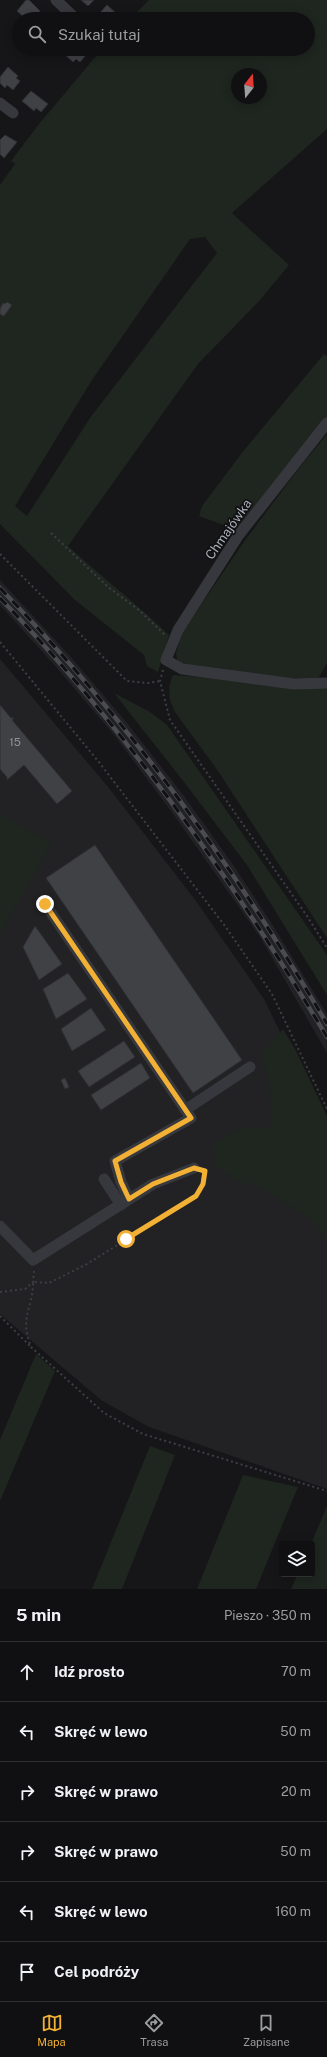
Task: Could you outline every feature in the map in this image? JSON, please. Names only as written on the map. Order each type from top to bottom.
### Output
[{"type":"street","points":[[56,0],[69,12]]},
{"type":"street","points":[[0,103],[13,113]]},
{"type":"street","name":"Chmajówka","points":[[166,660],[178,630],[238,536],[327,423]]},
{"type":"street","points":[[166,660],[182,669],[294,684],[327,683]]},
{"type":"street","points":[[45,904],[191,1118],[115,1161],[125,1202]]},
{"type":"street","points":[[185,1110],[250,1067]]},
{"type":"street","points":[[0,1226],[33,1260],[153,1184],[194,1168]]},
{"type":"street","points":[[104,1179],[125,1202]]},
{"type":"path","points":[[51,533],[108,587],[139,610],[173,643]]},
{"type":"path","points":[[0,554],[127,681],[148,683],[160,681]]},
{"type":"path","points":[[0,642],[98,761],[225,926],[272,994],[327,1109]]},
{"type":"path","points":[[166,660],[160,681],[170,720],[307,916],[327,948]]},
{"type":"path","points":[[0,1292],[25,1289],[33,1282],[49,1283],[87,1264],[196,1196],[203,1184],[205,1171],[194,1168]]},
{"type":"path","points":[[31,1347],[25,1327],[33,1293],[35,1274],[33,1260]]},
{"type":"path","points":[[0,1316],[31,1347],[104,1413],[143,1434],[327,1491]]},
{"type":"shaded area","points":[[149,0],[327,0],[327,129],[232,213],[289,265],[260,300],[198,364],[68,546],[169,635],[158,672],[147,666],[144,655],[75,600],[0,524],[0,185],[15,164],[11,161],[39,124],[96,56],[315,56],[315,12],[137,12]],"holes":[[[205,237],[217,253],[90,418],[27,516],[15,506],[92,380],[190,239]]]},
{"type":"shaded area","points":[[324,354],[327,356],[327,418],[237,530],[199,516],[202,506],[245,449]]},
{"type":"shaded area","points":[[327,434],[327,663],[318,679],[283,678],[178,664],[176,654],[181,634],[246,539],[300,467]]},
{"type":"shaded area","points":[[0,580],[70,656],[127,723],[184,796],[234,866],[272,924],[327,1014],[327,1053],[260,937],[171,811],[114,735],[57,668],[0,605]]},
{"type":"shaded area","points":[[0,659],[109,788],[196,901],[264,999],[327,1129],[327,1489],[149,1427],[101,1400],[0,1314]]},
{"type":"shaded area","points":[[173,675],[327,686],[327,938],[218,771],[175,712],[169,694]]},
{"type":"shaded area","points":[[114,693],[150,712],[167,725],[327,955],[327,995],[247,865]]},
{"type":"shaded area","points":[[0,814],[52,843],[0,934]]},
{"type":"shaded area","points":[[283,1029],[295,1049],[327,1116],[327,1240],[312,1220],[255,1184],[240,1183],[216,1166],[213,1145],[239,1128],[271,1128],[270,1087],[262,1053]]},
{"type":"shaded area","points":[[36,1354],[55,1371],[0,1501],[0,1440]]},
{"type":"shaded area","points":[[150,1446],[175,1455],[122,1589],[92,1589]]},
{"type":"shaded area","points":[[243,1475],[298,1487],[256,1589],[197,1589]]},
{"type":"shaded area","points":[[327,1506],[327,1589],[291,1589],[297,1577],[315,1577],[315,1541],[312,1541]]},
{"type":"building","points":[[26,0],[29,0],[40,11],[18,12],[17,11]]},
{"type":"building","points":[[81,0],[94,0],[88,6]]},
{"type":"building","points":[[107,5],[115,12],[101,12]]},
{"type":"building","points":[[66,56],[85,56],[80,62],[76,59],[73,62]]},
{"type":"building","points":[[8,67],[18,76],[16,78],[20,81],[13,90],[7,85],[5,88],[0,83],[0,77]]},
{"type":"building","points":[[31,91],[48,104],[41,112],[36,108],[34,111],[22,101]]},
{"type":"building","points":[[5,135],[17,142],[4,158],[0,154],[0,140]]},
{"type":"building","points":[[7,302],[12,305],[4,316],[0,314],[0,309],[3,303],[5,304]]},
{"type":"building","points":[[0,705],[11,718],[14,718],[12,720],[72,791],[57,804],[24,765],[7,780],[7,777],[0,769]]},
{"type":"building","points":[[95,845],[242,1060],[193,1093],[46,878]]},
{"type":"building","points":[[35,926],[62,964],[39,980],[23,947]]},
{"type":"building","points":[[68,973],[87,999],[56,1019],[43,989]]},
{"type":"building","points":[[91,1008],[106,1030],[72,1051],[61,1029]]},
{"type":"building","points":[[124,1041],[135,1057],[89,1087],[78,1071]]},
{"type":"building","points":[[141,1063],[150,1078],[101,1110],[91,1095]]},
{"type":"building","points":[[65,1078],[69,1087],[65,1089],[61,1080]]},
{"type":"railway","points":[[0,588],[92,689],[177,796],[255,908],[327,1024]]},
{"type":"railway","points":[[0,598],[47,648],[91,700],[176,808],[254,921],[327,1037]]},
{"type":"route","points":[[45,904],[191,1118],[115,1161],[121,1182],[129,1199],[153,1184],[194,1168],[205,1171],[203,1184],[196,1196],[126,1239]]}]
